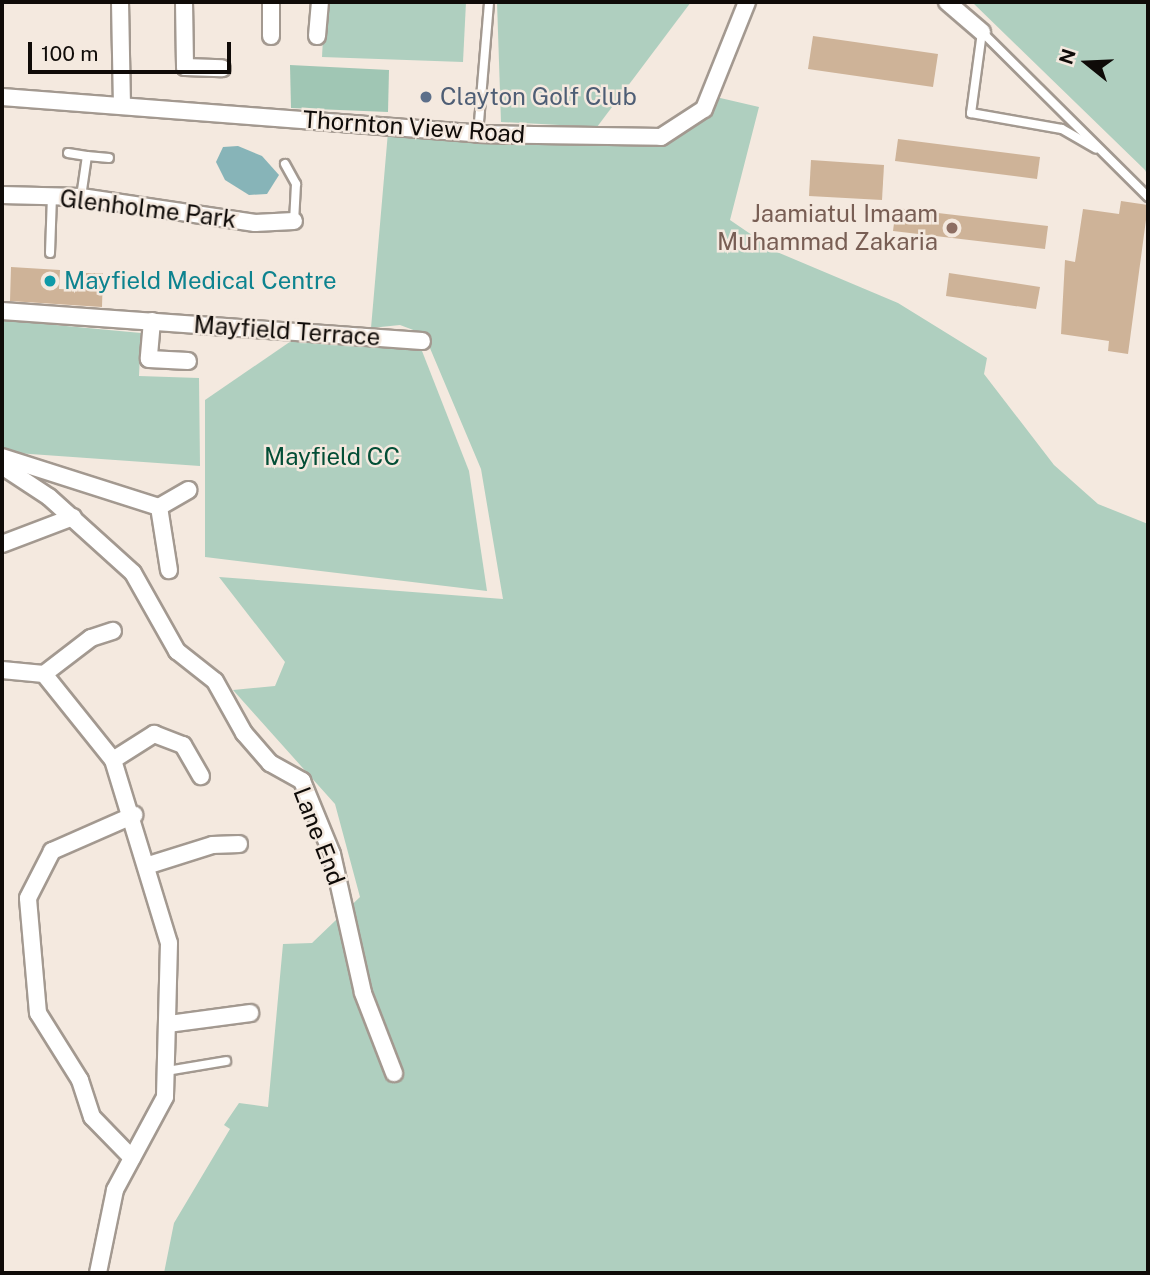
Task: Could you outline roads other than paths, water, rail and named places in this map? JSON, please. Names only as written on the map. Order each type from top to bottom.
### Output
[{"type":"street","points":[[120,2],[122,103]]},
{"type":"street","points":[[184,2],[185,67],[222,68]]},
{"type":"street","points":[[271,2],[271,36]]},
{"type":"street","points":[[317,36],[320,2]]},
{"type":"street","name":"Thornton View Road","points":[[2,97],[122,103],[478,134],[661,136],[686,125],[704,108],[747,2]]},
{"type":"street","points":[[947,2],[982,32]]},
{"type":"street","name":"Glenholme Park","points":[[2,195],[81,197],[255,223],[294,221]]},
{"type":"street","name":"Mayfield Terrace","points":[[2,311],[422,341]]},
{"type":"street","name":"Mayfield Terrace","points":[[152,321],[149,359],[188,361]]},
{"type":"street","points":[[2,457],[159,507],[188,491]]},
{"type":"street","name":"Lane End","points":[[6,473],[73,517],[139,581],[177,651],[215,681],[244,733],[270,763],[302,781],[332,854],[363,993],[394,1073]]},
{"type":"street","points":[[159,507],[169,570]]},
{"type":"street","points":[[2,544],[73,517]]},
{"type":"street","points":[[2,670],[44,674],[91,638],[113,631]]},
{"type":"street","points":[[44,674],[113,760],[134,815],[169,943],[165,1097],[115,1190],[98,1273]]},
{"type":"street","points":[[113,760],[154,734],[183,745],[201,776]]},
{"type":"street","points":[[132,1158],[92,1117],[80,1080],[38,1013],[28,898],[51,851],[134,815]]},
{"type":"street","points":[[149,865],[213,845],[239,845]]},
{"type":"street","points":[[168,1024],[250,1013]]},
{"type":"lane","points":[[478,134],[489,2]]},
{"type":"lane","points":[[982,32],[971,113],[1062,129],[1108,157]]},
{"type":"lane","points":[[982,32],[1148,197]]},
{"type":"lane","points":[[68,153],[109,158]]},
{"type":"lane","points":[[81,197],[87,156]]},
{"type":"lane","points":[[285,164],[296,184],[294,221]]},
{"type":"lane","points":[[50,253],[52,196]]},
{"type":"lane","points":[[167,1071],[226,1061]]},
{"type":"water","points":[[238,146],[262,156],[279,175],[267,194],[249,195],[225,180],[216,162],[223,147]]},
{"type":"place","name":"Clayton Golf Club","points":[[426,97]]},
{"type":"place","name":"Jaamiatul Imaam Muhammad Zakaria","points":[[952,228]]},
{"type":"place","name":"Mayfield Medical Centre","points":[[50,281]]},
{"type":"park label","name":"Mayfield CC","points":[[332,457]]}]
